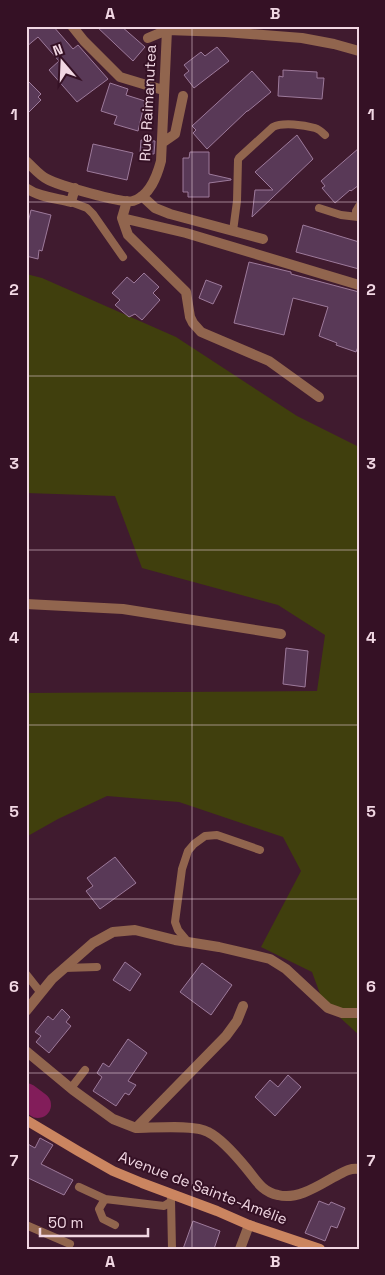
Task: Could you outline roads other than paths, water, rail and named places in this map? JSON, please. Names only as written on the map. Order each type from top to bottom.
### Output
[{"type":"street","points":[[72,26],[120,78],[164,90]]},
{"type":"street","points":[[148,38],[165,27],[302,38],[359,51]]},
{"type":"street","name":"Rue Raimanutea","points":[[142,196],[156,178],[161,161],[165,27]]},
{"type":"street","points":[[162,143],[175,134],[184,96]]},
{"type":"street","points":[[26,162],[45,178],[59,184],[126,201],[133,201],[142,196],[155,208],[170,214],[263,239]]},
{"type":"street","points":[[26,188],[44,196],[71,202],[75,188]]},
{"type":"street","points":[[126,201],[122,218],[128,235],[186,292],[190,318],[201,332],[269,361],[319,397]]},
{"type":"street","points":[[122,218],[186,233],[359,285]]},
{"type":"street","points":[[26,604],[123,609],[281,634]]},
{"type":"street","points":[[26,1011],[52,979],[93,943],[113,932],[135,930],[270,959],[286,969],[328,1008],[342,1013],[359,1013]]},
{"type":"street","points":[[136,1128],[226,1036],[237,1021],[243,1006]]},
{"type":"street","points":[[26,1051],[113,1119],[136,1128],[189,1127],[207,1131],[220,1140],[267,1192],[284,1197],[292,1196],[311,1189],[350,1168],[359,1169]]},
{"type":"street","name":"Avenue de Sainte-Amélie","points":[[26,1120],[78,1152],[171,1198],[217,1211],[249,1225],[320,1249]]},
{"type":"street","points":[[240,1249],[249,1225]]},
{"type":"lane","points":[[233,231],[239,158],[273,127],[278,125],[289,124],[317,128],[325,135]]},
{"type":"lane","points":[[71,202],[88,208],[123,257]]},
{"type":"lane","points":[[319,208],[341,215],[358,217],[356,211],[359,206]]},
{"type":"lane","points":[[188,942],[178,930],[175,922],[182,869],[188,852],[194,844],[205,836],[217,835],[260,850]]},
{"type":"lane","points":[[64,968],[97,966]]},
{"type":"lane","points":[[26,974],[41,993]]},
{"type":"lane","points":[[71,1088],[85,1070]]},
{"type":"lane","points":[[79,1187],[105,1199],[164,1206],[171,1198]]},
{"type":"lane","points":[[171,1198],[172,1249]]},
{"type":"lane","points":[[105,1199],[100,1209],[103,1219],[115,1225]]},
{"type":"lane","points":[[26,1224],[70,1244]]},
{"type":"waterway","points":[[26,1096],[38,1105]]}]
